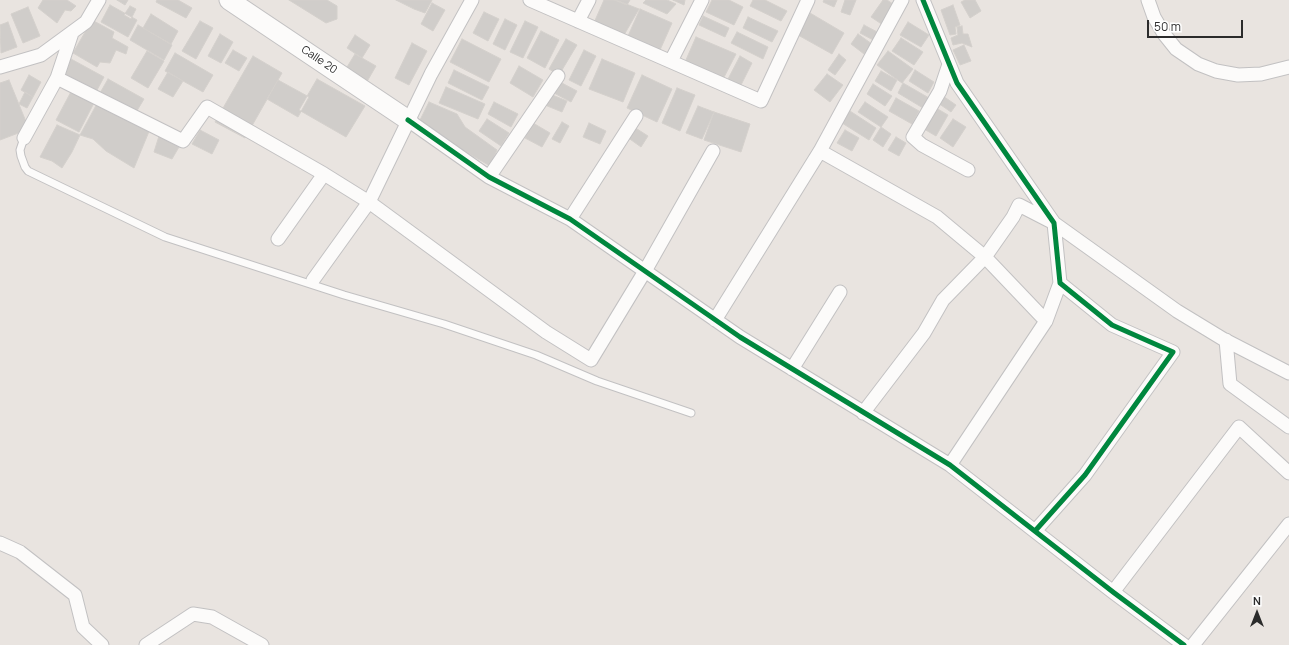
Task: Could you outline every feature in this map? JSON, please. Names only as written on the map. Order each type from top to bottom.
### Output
[{"type":"main road","name":"Calle 20","points":[[229,0],[408,120]]},
{"type":"street","points":[[0,67],[40,55],[86,22],[99,0]]},
{"type":"street","points":[[313,280],[369,202],[430,74],[472,0]]},
{"type":"street","points":[[530,0],[761,101],[808,0]]},
{"type":"street","points":[[578,21],[589,0]]},
{"type":"street","points":[[670,62],[702,0]]},
{"type":"street","points":[[715,320],[820,150],[902,0]]},
{"type":"street","points":[[923,0],[957,83],[1054,223],[1060,283],[1046,321],[950,465]]},
{"type":"street","points":[[1148,0],[1154,16],[1164,34],[1176,49],[1198,64],[1216,71],[1238,75],[1261,74],[1289,67]]},
{"type":"street","points":[[24,138],[57,78],[72,33]]},
{"type":"street","points":[[949,64],[940,90],[913,136],[922,146],[968,170]]},
{"type":"street","points":[[489,177],[558,76]]},
{"type":"street","points":[[57,78],[183,141],[207,107],[324,174],[369,202],[546,332],[591,360],[645,271],[713,151]]},
{"type":"street","points":[[570,219],[636,116]]},
{"type":"street","points":[[408,120],[489,177],[570,219],[740,337],[950,465],[1113,592],[1184,645]]},
{"type":"street","points":[[820,150],[937,217],[985,257],[1046,321]]},
{"type":"street","points":[[278,239],[324,174]]},
{"type":"street","points":[[863,413],[924,333],[943,300],[985,257],[1019,205],[1054,223],[1177,311],[1226,340],[1289,373]]},
{"type":"street","points":[[1035,531],[1085,475],[1173,352],[1112,325],[1060,283]]},
{"type":"street","points":[[792,369],[840,292]]},
{"type":"street","points":[[1226,340],[1230,384],[1289,427]]},
{"type":"street","points":[[1113,592],[1239,427],[1289,473]]},
{"type":"street","points":[[1193,645],[1289,524]]},
{"type":"street","points":[[0,543],[20,552],[76,595],[83,627],[102,645]]},
{"type":"street","points":[[146,645],[193,614],[212,617],[262,645]]},
{"type":"lane","points":[[24,138],[20,150],[21,156],[28,171],[165,237],[344,295],[444,324],[536,355],[597,381],[691,413]]},
{"type":"building","points":[[43,0],[67,0],[76,6],[71,11],[65,10],[57,23],[38,8]]},
{"type":"building","points":[[117,0],[128,0],[125,5]]},
{"type":"building","points":[[157,0],[178,0],[192,8],[186,18],[156,2]]},
{"type":"building","points":[[289,0],[327,0],[337,6],[337,19],[326,23]]},
{"type":"building","points":[[396,0],[432,0],[425,13]]},
{"type":"building","points":[[604,0],[616,0],[639,9],[620,42],[593,25]]},
{"type":"building","points":[[614,0],[630,0],[627,5]]},
{"type":"building","points":[[646,0],[667,0],[676,4],[667,14],[643,3]]},
{"type":"building","points":[[673,0],[685,0],[684,5]]},
{"type":"building","points":[[712,0],[729,0],[743,7],[734,25],[706,12]]},
{"type":"building","points":[[753,0],[765,0],[787,11],[781,21],[750,6]]},
{"type":"building","points":[[824,0],[837,0],[834,7],[823,2]]},
{"type":"building","points":[[845,0],[856,0],[850,15],[841,12]]},
{"type":"building","points":[[883,0],[887,0],[899,8],[886,27],[871,17]]},
{"type":"building","points":[[965,0],[975,0],[981,11],[970,18],[961,2]]},
{"type":"building","points":[[432,3],[445,10],[433,31],[421,24]]},
{"type":"building","points":[[110,5],[137,20],[128,37],[101,22]]},
{"type":"building","points":[[953,5],[960,25],[955,27],[956,34],[950,35],[941,10]]},
{"type":"building","points":[[130,6],[136,9],[131,19],[124,15]]},
{"type":"building","points":[[28,7],[40,36],[23,43],[11,14]]},
{"type":"building","points":[[640,9],[672,23],[656,59],[624,45]]},
{"type":"building","points":[[484,12],[499,19],[488,41],[473,33]]},
{"type":"building","points":[[810,13],[844,33],[832,54],[798,35]]},
{"type":"building","points":[[151,14],[178,31],[171,44],[143,28]]},
{"type":"building","points":[[703,16],[729,28],[725,37],[699,25]]},
{"type":"building","points":[[748,17],[778,31],[772,42],[743,28]]},
{"type":"building","points":[[505,19],[517,25],[505,50],[493,44]]},
{"type":"building","points":[[92,20],[114,32],[112,38],[128,47],[126,54],[116,50],[110,63],[100,62],[97,67],[73,53]]},
{"type":"building","points":[[200,21],[213,28],[196,59],[182,51]]},
{"type":"building","points":[[525,21],[538,27],[523,58],[510,52]]},
{"type":"building","points":[[8,22],[17,47],[1,53],[0,25]]},
{"type":"building","points":[[908,22],[929,35],[921,47],[900,35]]},
{"type":"building","points":[[138,25],[172,45],[164,60],[130,40]]},
{"type":"building","points":[[864,25],[881,34],[877,42],[860,33]]},
{"type":"building","points":[[962,26],[963,34],[968,34],[972,47],[962,43],[953,45],[951,38],[958,35],[957,27]]},
{"type":"building","points":[[541,31],[559,40],[545,68],[527,58]]},
{"type":"building","points":[[737,32],[768,47],[763,59],[731,43]]},
{"type":"building","points":[[220,34],[233,42],[221,63],[208,56]]},
{"type":"building","points":[[858,34],[872,44],[864,54],[851,44]]},
{"type":"building","points":[[355,35],[370,45],[362,58],[347,48]]},
{"type":"building","points":[[696,37],[736,54],[720,85],[682,69]]},
{"type":"building","points":[[901,38],[923,52],[914,65],[892,51]]},
{"type":"building","points":[[462,39],[501,59],[489,82],[450,62]]},
{"type":"building","points":[[566,39],[577,45],[559,75],[549,69]]},
{"type":"building","points":[[412,43],[427,51],[409,85],[395,78]]},
{"type":"building","points":[[964,45],[971,61],[960,65],[953,50]]},
{"type":"building","points":[[233,50],[247,58],[239,71],[225,63]]},
{"type":"building","points":[[584,50],[596,56],[581,86],[569,80]]},
{"type":"building","points":[[147,51],[164,61],[148,88],[131,78]]},
{"type":"building","points":[[888,51],[913,69],[902,83],[877,65]]},
{"type":"building","points":[[175,53],[213,75],[203,92],[165,71]]},
{"type":"building","points":[[355,54],[376,66],[365,85],[344,72]]},
{"type":"building","points":[[839,54],[846,60],[835,75],[828,70]]},
{"type":"building","points":[[253,56],[282,73],[245,138],[215,122]]},
{"type":"building","points":[[740,56],[752,63],[740,87],[727,81]]},
{"type":"building","points":[[71,59],[104,77],[96,92],[62,73]]},
{"type":"building","points":[[602,59],[635,73],[623,102],[589,89]]},
{"type":"building","points":[[519,66],[543,80],[533,97],[510,83]]},
{"type":"building","points":[[454,70],[489,87],[482,100],[448,83]]},
{"type":"building","points":[[915,70],[934,82],[928,93],[909,81]]},
{"type":"building","points":[[881,71],[897,80],[891,91],[875,81]]},
{"type":"building","points":[[168,72],[183,81],[173,97],[158,89]]},
{"type":"building","points":[[827,74],[843,85],[830,102],[814,90]]},
{"type":"building","points":[[29,75],[41,82],[33,97],[21,90]]},
{"type":"building","points":[[642,75],[672,89],[657,122],[627,108]]},
{"type":"building","points":[[108,79],[144,99],[135,114],[100,93]]},
{"type":"building","points":[[317,79],[365,106],[346,137],[299,110]]},
{"type":"building","points":[[9,80],[29,129],[0,140],[0,83]]},
{"type":"building","points":[[278,80],[309,97],[298,117],[267,99]]},
{"type":"building","points":[[560,82],[577,91],[571,102],[554,93]]},
{"type":"building","points":[[903,83],[929,98],[923,108],[898,93]]},
{"type":"building","points":[[873,84],[892,96],[885,106],[867,94]]},
{"type":"building","points":[[446,87],[485,104],[478,119],[439,103]]},
{"type":"building","points":[[73,88],[96,99],[79,132],[56,120]]},
{"type":"building","points":[[677,88],[695,95],[680,131],[662,123]]},
{"type":"building","points":[[25,92],[33,97],[27,108],[19,104]]},
{"type":"building","points":[[550,94],[567,101],[562,112],[545,105]]},
{"type":"building","points":[[943,96],[956,105],[951,112],[938,103]]},
{"type":"building","points":[[896,98],[919,111],[912,124],[889,111]]},
{"type":"building","points":[[99,100],[150,129],[134,168],[106,151],[93,139],[80,135]]},
{"type":"building","points":[[429,102],[457,114],[465,127],[497,150],[490,166],[418,124]]},
{"type":"building","points":[[494,102],[518,114],[511,127],[488,114]]},
{"type":"building","points":[[865,102],[888,117],[881,127],[858,112]]},
{"type":"building","points":[[698,106],[714,112],[702,139],[686,133]]},
{"type":"building","points":[[936,108],[948,115],[936,136],[924,129]]},
{"type":"building","points":[[850,111],[876,128],[869,140],[842,123]]},
{"type":"building","points":[[714,112],[750,124],[741,152],[704,140]]},
{"type":"building","points":[[487,119],[509,133],[501,146],[479,131]]},
{"type":"building","points":[[953,119],[966,127],[953,147],[940,138]]},
{"type":"building","points":[[562,122],[569,126],[560,143],[552,139]]},
{"type":"building","points":[[533,123],[550,133],[542,147],[525,138]]},
{"type":"building","points":[[589,123],[606,131],[600,144],[583,137]]},
{"type":"building","points":[[57,125],[80,135],[62,168],[52,161],[40,157]]},
{"type":"building","points":[[634,127],[648,136],[641,147],[627,137]]},
{"type":"building","points":[[881,127],[891,134],[883,147],[873,140]]},
{"type":"building","points":[[200,130],[219,140],[212,154],[192,144]]},
{"type":"building","points":[[845,130],[859,138],[852,151],[837,143]]},
{"type":"building","points":[[159,136],[179,147],[172,159],[154,152]]},
{"type":"building","points":[[896,137],[906,143],[899,156],[888,150]]},
{"type":"cycle path","points":[[923,0],[957,83],[1054,223],[1060,283],[1112,325],[1173,352],[1085,475],[1035,531]]},
{"type":"cycle path","points":[[408,120],[489,177],[570,219],[740,337],[950,465],[1113,592],[1184,645]]}]
